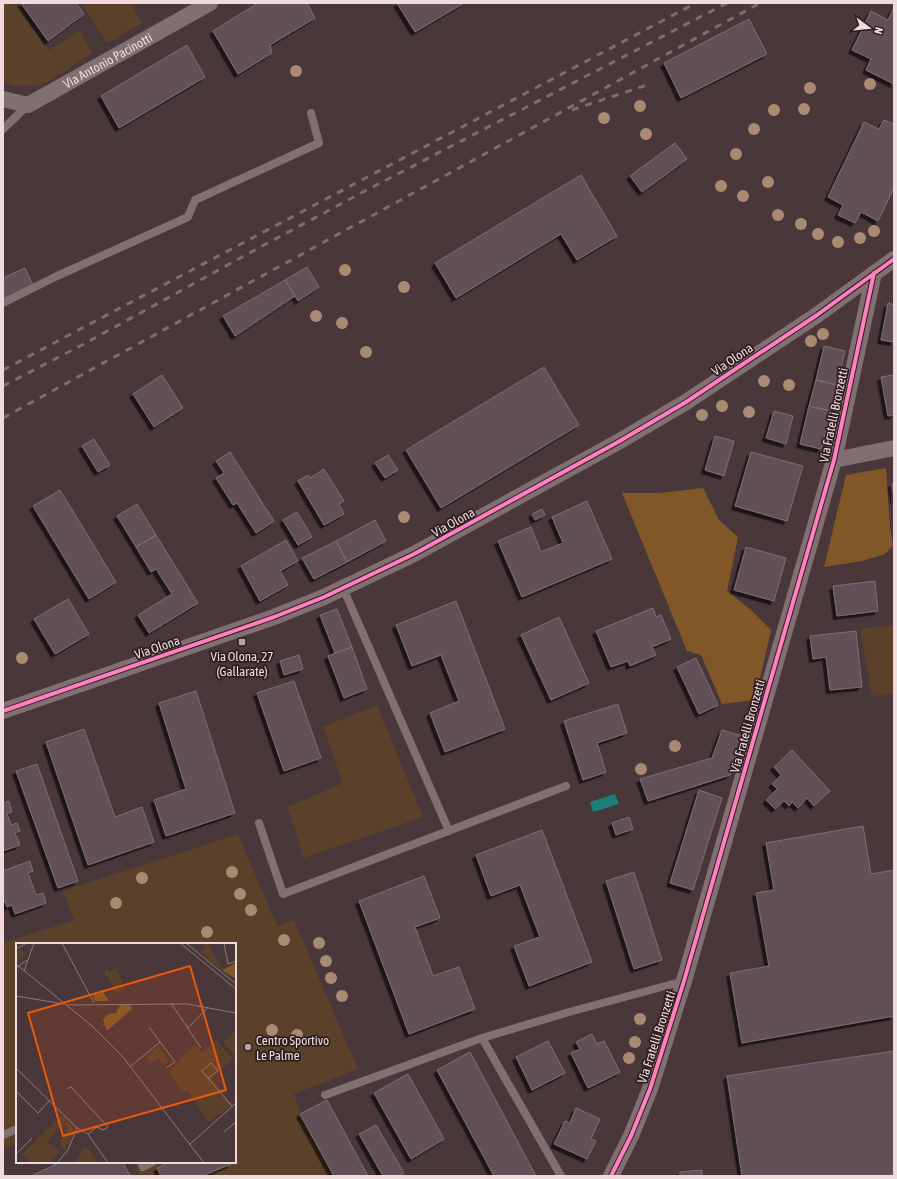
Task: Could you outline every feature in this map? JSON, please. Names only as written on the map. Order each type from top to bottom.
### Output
[{"type":"street","name":"Via Antonio Pacinotti","points":[[28,105],[210,3]]},
{"type":"street","points":[[3,99],[28,105]]},
{"type":"street","points":[[891,261],[894,245]]},
{"type":"street","name":"Via Olona","points":[[3,711],[324,597],[414,554],[618,442],[679,406],[817,315],[891,261]]},
{"type":"street","name":"Via Fratelli Bronzetti","points":[[611,1176],[631,1136],[650,1089],[684,981],[834,460],[874,273]]},
{"type":"street","points":[[834,460],[894,448]]},
{"type":"lane","points":[[3,129],[28,105]]},
{"type":"lane","points":[[3,303],[57,276],[188,217],[195,200],[319,143],[311,113]]},
{"type":"lane","points":[[343,588],[449,831]]},
{"type":"lane","points":[[259,823],[283,894],[566,786]]},
{"type":"lane","points":[[325,1095],[482,1038],[569,1012],[684,981]]},
{"type":"lane","points":[[482,1038],[561,1176]]},
{"type":"lane","points":[[3,1135],[16,1129]]},
{"type":"lane","points":[[141,1163],[143,1167],[151,1163]]},
{"type":"shaded area","points":[[3,3],[16,3],[49,50],[80,30],[92,53],[46,83],[33,86],[15,86],[3,82]]},
{"type":"shaded area","points":[[81,3],[131,3],[142,23],[108,43]]},
{"type":"shaded area","points":[[886,468],[890,527],[893,546],[885,554],[862,561],[824,567],[846,475]]},
{"type":"shaded area","points":[[703,488],[719,520],[738,537],[727,591],[751,610],[771,630],[755,700],[722,704],[701,655],[687,651],[622,493],[661,493]]},
{"type":"shaded area","points":[[894,625],[894,693],[872,696],[860,629]]},
{"type":"shaded area","points":[[377,705],[423,817],[304,858],[288,807],[343,783],[323,727]]},
{"type":"shaded area","points":[[238,834],[277,926],[294,920],[358,1069],[294,1094],[300,1114],[334,1176],[140,1176],[134,1163],[236,1163],[236,943],[16,943],[16,1143],[3,1149],[3,943],[74,920],[63,891]]},
{"type":"water","points":[[615,794],[619,804],[593,812],[590,802]]},
{"type":"building","points":[[21,3],[76,3],[84,14],[48,41]]},
{"type":"building","points":[[258,3],[307,3],[315,18],[270,45],[272,53],[238,74],[213,31]]},
{"type":"building","points":[[397,3],[464,3],[415,32]]},
{"type":"building","points":[[894,8],[894,84],[866,70],[871,59],[852,50],[871,11],[888,20]]},
{"type":"building","points":[[749,19],[767,54],[681,98],[664,63]]},
{"type":"building","points":[[187,45],[205,77],[119,128],[101,96]]},
{"type":"building","points":[[884,120],[894,124],[894,188],[878,221],[861,212],[855,223],[838,215],[843,205],[828,197],[864,122],[879,129]]},
{"type":"building","points":[[675,143],[687,159],[642,192],[630,176]]},
{"type":"building","points":[[581,175],[617,236],[577,260],[561,234],[456,298],[435,263]]},
{"type":"building","points":[[307,267],[319,287],[298,301],[285,280]]},
{"type":"building","points":[[25,268],[33,285],[3,299],[3,278]]},
{"type":"building","points":[[285,280],[295,296],[235,336],[223,316]]},
{"type":"building","points":[[888,303],[894,305],[894,342],[881,340]]},
{"type":"building","points":[[824,346],[845,351],[837,385],[816,380]]},
{"type":"building","points":[[544,367],[579,425],[441,508],[406,450]]},
{"type":"building","points":[[162,375],[183,408],[154,427],[133,394]]},
{"type":"building","points":[[894,375],[894,415],[888,416],[881,377]]},
{"type":"building","points":[[816,380],[837,385],[831,411],[809,406]]},
{"type":"building","points":[[809,406],[831,411],[821,449],[800,444]]},
{"type":"building","points":[[774,411],[793,416],[786,444],[766,438]]},
{"type":"building","points":[[715,436],[734,441],[724,476],[705,470]]},
{"type":"building","points":[[94,439],[110,465],[98,472],[82,446]]},
{"type":"building","points":[[230,452],[274,521],[256,533],[237,503],[233,505],[216,478],[224,473],[216,461]]},
{"type":"building","points":[[751,452],[803,466],[787,521],[735,506]]},
{"type":"building","points":[[388,455],[398,470],[385,478],[375,463]]},
{"type":"building","points":[[324,469],[344,501],[339,504],[344,514],[324,525],[298,481],[308,475],[310,478]]},
{"type":"building","points":[[894,483],[894,500],[892,484]]},
{"type":"building","points":[[60,490],[116,582],[89,599],[33,506]]},
{"type":"building","points":[[587,501],[612,559],[522,597],[498,541],[531,527],[541,552],[563,543],[552,517]]},
{"type":"building","points":[[137,504],[156,535],[136,547],[117,516]]},
{"type":"building","points":[[542,509],[545,515],[535,520],[532,514]]},
{"type":"building","points":[[297,512],[312,537],[298,545],[283,520]]},
{"type":"building","points":[[375,520],[386,541],[347,562],[336,541]]},
{"type":"building","points":[[156,535],[198,603],[149,633],[138,615],[172,594],[156,569],[151,572],[136,547]]},
{"type":"building","points":[[286,540],[298,561],[280,571],[288,585],[260,601],[241,566]]},
{"type":"building","points":[[336,541],[347,562],[314,579],[302,558]]},
{"type":"building","points":[[746,547],[786,558],[774,601],[734,590]]},
{"type":"building","points":[[875,581],[878,611],[837,616],[833,586]]},
{"type":"building","points":[[68,599],[89,634],[55,654],[34,619]]},
{"type":"building","points":[[456,601],[505,729],[445,752],[430,713],[459,701],[441,655],[412,666],[396,625]]},
{"type":"building","points":[[653,608],[656,617],[661,615],[671,639],[652,647],[656,655],[630,666],[628,661],[611,667],[596,631]]},
{"type":"building","points":[[337,609],[352,647],[335,653],[320,615]]},
{"type":"building","points":[[559,617],[589,683],[551,700],[521,635]]},
{"type":"building","points":[[856,631],[862,687],[830,690],[826,657],[813,659],[810,636]]},
{"type":"building","points":[[352,647],[367,689],[344,698],[328,656]]},
{"type":"building","points":[[299,655],[303,669],[284,675],[280,661]]},
{"type":"building","points":[[696,658],[718,705],[699,714],[677,667]]},
{"type":"building","points":[[294,681],[321,758],[284,771],[257,693]]},
{"type":"building","points":[[196,691],[235,813],[166,836],[154,800],[186,789],[159,703]]},
{"type":"building","points":[[618,704],[627,733],[597,743],[606,772],[583,780],[564,721]]},
{"type":"building","points":[[84,729],[115,817],[142,807],[154,842],[88,865],[46,742]]},
{"type":"building","points":[[722,730],[742,736],[730,775],[648,801],[640,779],[712,758]]},
{"type":"building","points":[[792,750],[830,791],[814,806],[807,798],[798,808],[792,802],[789,806],[784,801],[775,809],[766,800],[777,789],[772,784],[781,775],[774,767]]},
{"type":"building","points":[[37,764],[78,881],[58,888],[16,771]]},
{"type":"building","points":[[699,790],[722,798],[693,890],[670,883]]},
{"type":"building","points":[[3,801],[4,803],[9,801],[12,812],[7,814],[11,825],[17,823],[20,831],[15,833],[20,845],[3,851]]},
{"type":"building","points":[[629,817],[633,829],[616,835],[612,823]]},
{"type":"building","points":[[863,826],[871,874],[894,870],[894,1016],[742,1043],[730,973],[769,966],[756,893],[774,890],[766,843]]},
{"type":"building","points":[[542,830],[592,962],[529,986],[514,946],[540,937],[520,885],[491,896],[476,855]]},
{"type":"building","points":[[30,861],[33,871],[28,873],[36,895],[43,893],[46,903],[15,914],[12,905],[7,907],[3,897],[3,871]]},
{"type":"building","points":[[634,872],[662,960],[634,969],[606,881]]},
{"type":"building","points":[[424,876],[440,918],[415,927],[433,976],[459,967],[475,1009],[409,1034],[359,901]]},
{"type":"building","points":[[592,1034],[597,1044],[604,1041],[620,1072],[588,1088],[571,1053],[580,1049],[576,1042]]},
{"type":"building","points":[[548,1041],[565,1073],[532,1090],[516,1057]]},
{"type":"building","points":[[894,1051],[894,1176],[742,1176],[727,1076]]},
{"type":"building","points":[[470,1052],[536,1176],[494,1176],[437,1070]]},
{"type":"building","points":[[408,1074],[444,1139],[411,1159],[374,1093]]},
{"type":"building","points":[[327,1100],[368,1176],[334,1176],[300,1114]]},
{"type":"building","points":[[576,1108],[600,1119],[591,1139],[596,1141],[587,1159],[554,1144],[565,1121],[570,1123]]},
{"type":"building","points":[[376,1125],[404,1173],[399,1176],[383,1176],[359,1134]]},
{"type":"building","points":[[59,1163],[124,1163],[130,1176],[31,1176]]},
{"type":"building","points":[[168,1163],[231,1164],[202,1176],[161,1176],[157,1168]]},
{"type":"building","points":[[702,1170],[702,1176],[680,1176],[680,1172]]},
{"type":"railway","points":[[3,370],[696,3]]},
{"type":"railway","points":[[3,386],[82,345],[365,191],[727,3]]},
{"type":"railway","points":[[3,418],[760,3]]},
{"type":"railway","points":[[572,110],[647,85]]},
{"type":"cycle path","points":[[3,711],[274,617],[324,597],[414,554],[618,442],[686,402],[817,315],[894,259]]},
{"type":"cycle path","points":[[611,1176],[631,1136],[650,1089],[684,981],[834,460],[874,273]]},
{"type":"place","name":"Via Olona, 27 (Gallarate)","points":[[242,642]]},
{"type":"place","name":"Centro Sportivo Le Palme","points":[[248,1047]]}]
